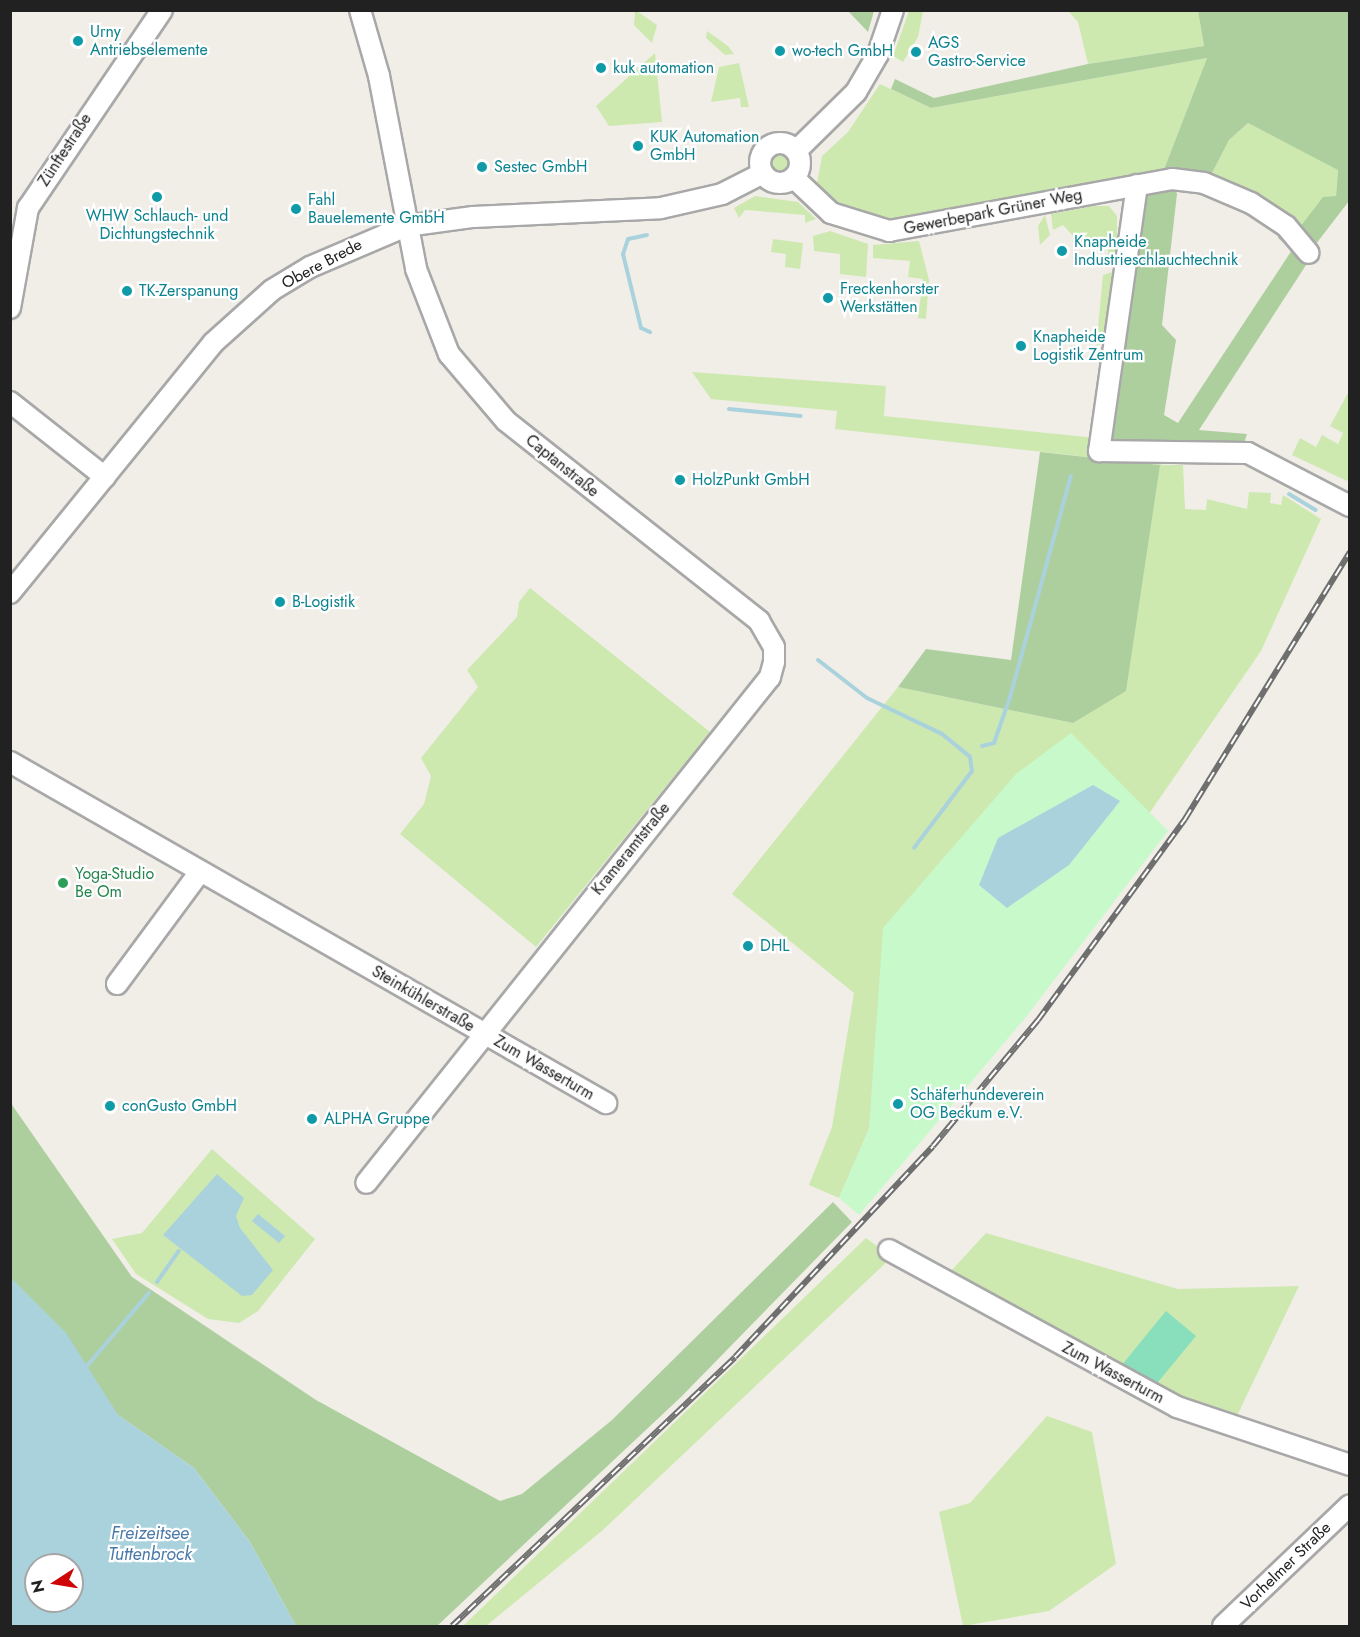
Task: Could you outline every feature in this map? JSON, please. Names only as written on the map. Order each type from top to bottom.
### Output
[{"type":"street","name":"Zünftestraße","points":[[10,308],[28,208],[162,10]]},
{"type":"street","points":[[360,10],[379,76],[406,226]]},
{"type":"street","points":[[796,151],[856,92],[878,54],[893,10]]},
{"type":"street","points":[[786,144],[796,151],[800,168],[794,178],[777,183],[763,173],[761,160],[770,146],[786,144]]},
{"type":"street","name":"Obere Brede","points":[[10,593],[186,374],[244,314],[310,267],[406,226],[473,217],[661,208],[722,194],[763,173]]},
{"type":"street","name":"Gewerbepark Grüner Weg","points":[[794,178],[831,213],[889,231],[1172,179],[1215,186],[1286,226],[1310,253]]},
{"type":"street","points":[[1137,185],[1099,451],[1248,453],[1350,506]]},
{"type":"street","name":"Captanstraße","points":[[406,226],[429,314],[456,362],[506,421],[759,621],[774,647],[774,662]]},
{"type":"street","points":[[10,402],[105,477]]},
{"type":"street","name":"Krameramtstraße","points":[[482,1033],[770,677],[774,662]]},
{"type":"street","name":"Steinkühlerstraße","points":[[10,762],[199,873],[482,1033],[366,1183]]},
{"type":"street","points":[[117,984],[199,873]]},
{"type":"street","name":"Zum Wasserturm","points":[[482,1033],[606,1103]]},
{"type":"street","name":"Zum Wasserturm","points":[[889,1250],[1177,1407],[1350,1466]]},
{"type":"street","name":"Vorhelmer Straße","points":[[1223,1626],[1350,1505]]},
{"type":"green space","points":[[635,10],[657,25],[652,43],[634,25]]},
{"type":"green space","points":[[848,11],[874,11],[868,32]]},
{"type":"green space","points":[[909,11],[923,11],[918,37],[903,62],[893,56]]},
{"type":"green space","points":[[1068,11],[1198,11],[1204,46],[1088,64],[1078,22]]},
{"type":"green space","points":[[1198,11],[1349,11],[1349,201],[1309,253],[1294,235],[1323,197],[1336,196],[1338,170],[1248,123],[1229,140],[1210,177],[1163,172],[1207,58],[931,108],[891,89],[895,79],[934,98],[1088,64],[1204,46]]},
{"type":"green space","points":[[707,31],[728,46],[734,54],[725,55],[706,38]]},
{"type":"green space","points":[[655,53],[662,122],[609,126],[596,106]]},
{"type":"green space","points":[[1207,58],[1163,172],[895,222],[857,218],[816,189],[822,156],[848,132],[880,84],[931,108]]},
{"type":"green space","points":[[739,63],[749,107],[741,107],[740,98],[711,102],[719,67]]},
{"type":"green space","points":[[1248,123],[1338,169],[1336,196],[1294,235],[1210,177],[1229,140]]},
{"type":"green space","points":[[781,151],[786,152],[792,158],[792,168],[786,174],[781,175],[776,174],[770,168],[769,163],[770,158],[776,152]]},
{"type":"green space","points":[[1172,179],[1177,194],[1162,325],[1176,340],[1164,415],[1178,423],[1292,250],[1278,238],[1286,226],[1308,262],[1199,430],[1247,434],[1241,453],[1108,446],[1137,185]]},
{"type":"green space","points":[[755,196],[798,202],[816,219],[805,223],[805,215],[745,210],[739,218],[734,208]]},
{"type":"green space","points":[[1094,206],[1109,206],[1117,216],[1117,256],[1108,259],[1108,247],[1083,247],[1063,225],[1053,230],[1051,214]]},
{"type":"green space","points":[[1045,215],[1050,235],[1040,245],[1038,226]]},
{"type":"green space","points":[[830,231],[868,244],[866,277],[840,274],[840,254],[814,251],[813,236]]},
{"type":"green space","points":[[773,239],[803,243],[800,269],[785,267],[786,254],[771,252]]},
{"type":"green space","points":[[919,241],[929,280],[926,319],[918,318],[923,279],[908,277],[910,261],[873,258],[873,245]]},
{"type":"green space","points":[[1115,271],[1107,336],[1096,348],[1103,275]]},
{"type":"green space","points":[[692,372],[886,386],[884,416],[1163,445],[1161,465],[1183,465],[1185,509],[1206,510],[1207,499],[1247,509],[1249,492],[1271,493],[1270,503],[1281,505],[1283,495],[1321,519],[1261,651],[1142,824],[876,1072],[869,1129],[839,1198],[809,1185],[832,1127],[854,993],[732,894],[898,687],[1073,723],[1160,465],[835,429],[837,411],[711,399]]},
{"type":"green space","points":[[1349,391],[1350,476],[1347,481],[1292,455],[1300,438],[1316,447],[1322,435],[1338,444],[1343,433],[1330,426]]},
{"type":"green space","points":[[1040,452],[1160,465],[1126,691],[1073,723],[898,687],[926,649],[1011,660]]},
{"type":"green space","points":[[530,588],[710,732],[536,947],[400,834],[424,804],[431,776],[421,758],[478,687],[467,670],[517,617],[519,602]]},
{"type":"green space","points":[[1071,733],[1168,831],[1026,1017],[859,1215],[839,1198],[869,1129],[883,928],[1016,774]]},
{"type":"green space","points":[[10,1102],[132,1277],[316,1400],[500,1501],[522,1494],[612,1420],[833,1202],[852,1222],[681,1397],[437,1626],[296,1626],[250,1542],[194,1468],[118,1415],[11,1288]]},
{"type":"green space","points":[[212,1149],[315,1239],[258,1311],[239,1323],[208,1319],[136,1274],[112,1239],[142,1233]]},
{"type":"green space","points":[[986,1233],[1178,1289],[1299,1286],[1235,1420],[1179,1403],[950,1272]]},
{"type":"green space","points":[[866,1238],[892,1257],[603,1530],[486,1626],[463,1626]]},
{"type":"green space","points":[[1166,1311],[1196,1336],[1154,1387],[1121,1366]]},
{"type":"green space","points":[[1047,1416],[1092,1432],[1116,1564],[1049,1611],[963,1626],[939,1512],[970,1503]]},
{"type":"water","points":[[1093,785],[1120,801],[1069,865],[1007,908],[979,885],[998,838]]},
{"type":"water","points":[[217,1174],[244,1198],[236,1216],[240,1228],[273,1270],[252,1295],[242,1296],[163,1235]]},
{"type":"water","points":[[258,1214],[285,1236],[279,1243],[252,1221]]},
{"type":"water","name":"Freizeitsee Tuttenbrock","points":[[11,1278],[66,1333],[118,1415],[194,1468],[250,1542],[296,1626],[11,1626]]},
{"type":"waterway","points":[[647,235],[628,239],[623,254],[641,328],[650,332]]},
{"type":"waterway","points":[[729,409],[801,416]]},
{"type":"waterway","points":[[982,746],[994,743],[1010,697],[1071,476]]},
{"type":"waterway","points":[[1289,494],[1316,510]]},
{"type":"waterway","points":[[818,660],[867,698],[942,734],[970,757],[972,771],[914,848]]},
{"type":"waterway","points":[[157,1282],[179,1251]]},
{"type":"waterway","points":[[87,1366],[149,1293]]},
{"type":"railway","points":[[452,1626],[735,1357],[933,1146],[1038,1020],[1185,819],[1350,552]]},
{"type":"place","name":"Urny Antriebselemente","points":[[78,41]]},
{"type":"place","name":"wo-tech GmbH","points":[[780,51]]},
{"type":"place","name":"AGS Gastro-Service","points":[[916,52]]},
{"type":"place","name":"kuk automation","points":[[601,68]]},
{"type":"place","name":"KUK Automation GmbH","points":[[638,146]]},
{"type":"place","name":"Sestec GmbH","points":[[482,167]]},
{"type":"place","name":"WHW Schlauch- und Dichtungstechnik","points":[[157,197]]},
{"type":"place","name":"Fahl Bauelemente GmbH","points":[[296,209]]},
{"type":"place","name":"Knapheide Industrieschlauchtechnik","points":[[1062,251]]},
{"type":"place","name":"TK-Zerspanung","points":[[127,291]]},
{"type":"place","name":"Freckenhorster Werkstätten","points":[[828,298]]},
{"type":"place","name":"Knapheide Logistik Zentrum","points":[[1021,346]]},
{"type":"place","name":"HolzPunkt GmbH","points":[[680,480]]},
{"type":"place","name":"B-Logistik","points":[[280,602]]},
{"type":"place","name":"Yoga-Studio Be Om","points":[[63,883]]},
{"type":"place","name":"DHL","points":[[748,946]]},
{"type":"place","name":"Schäferhundeverein OG Beckum e.V.","points":[[898,1104]]},
{"type":"place","name":"conGusto GmbH","points":[[110,1106]]},
{"type":"place","name":"ALPHA Gruppe","points":[[312,1119]]}]
